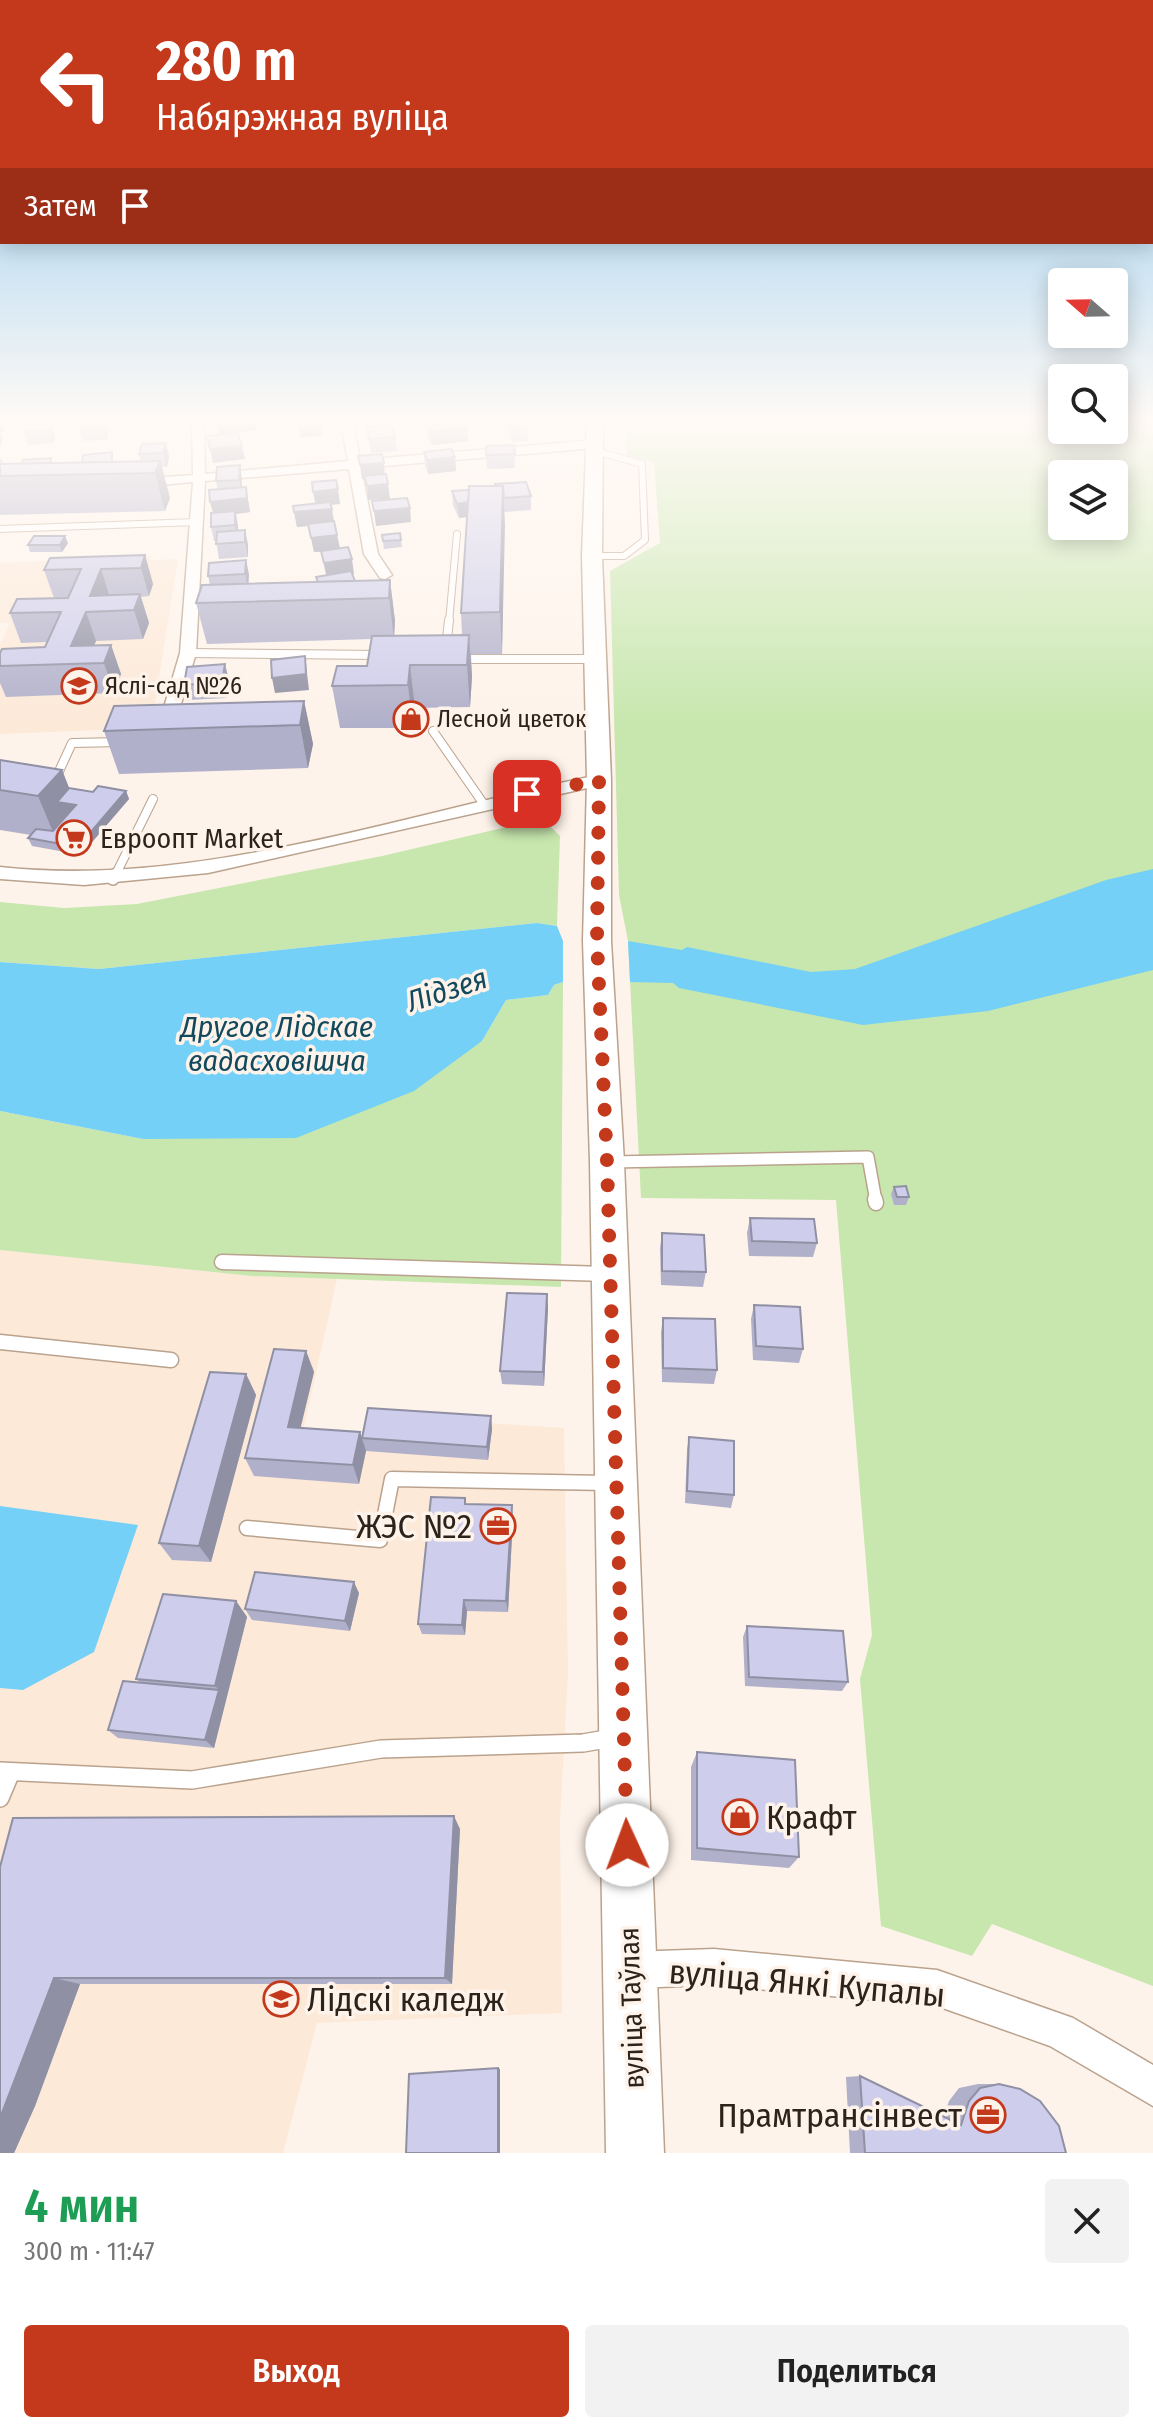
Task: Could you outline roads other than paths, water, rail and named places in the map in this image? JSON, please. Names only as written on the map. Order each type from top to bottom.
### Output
[{"type":"main road","name":"вуліца Таўлая","points":[[593,524],[599,780],[597,941],[607,1162],[635,2153]]},
{"type":"street","points":[[171,740],[188,653],[197,524]]},
{"type":"street","points":[[365,524],[371,554],[385,575]]},
{"type":"street","points":[[0,873],[59,881],[113,879],[225,865],[483,803],[599,780]]},
{"type":"street","name":"вуліца Янкі Купалы","points":[[631,1970],[714,1967],[937,1988],[1060,2031],[1153,2087]]},
{"type":"lane","points":[[0,529],[127,524]]},
{"type":"lane","points":[[592,556],[624,556],[645,540],[644,524]]},
{"type":"lane","points":[[446,655],[457,534]]},
{"type":"lane","points":[[188,653],[396,655]]},
{"type":"lane","points":[[433,655],[467,661],[595,659]]},
{"type":"lane","points":[[433,731],[483,803]]},
{"type":"lane","points":[[45,792],[61,774],[72,743],[133,741]]},
{"type":"lane","points":[[113,879],[153,799]]},
{"type":"lane","points":[[607,1162],[868,1157],[876,1203]]},
{"type":"lane","points":[[222,1262],[610,1274]]},
{"type":"lane","points":[[0,1342],[171,1360]]},
{"type":"lane","points":[[247,1528],[380,1540],[392,1479],[616,1483]]},
{"type":"lane","points":[[0,1798],[6,1772],[192,1780],[381,1749],[583,1743],[624,1735]]},
{"type":"water","points":[[1153,869],[1153,970],[988,1011],[863,1025],[679,988],[673,983],[630,982],[628,941],[682,950],[687,947],[811,972],[855,969],[1106,880]]},
{"type":"water","name":"Другое Лідскае вадасховішча","points":[[537,923],[557,926],[563,941],[563,982],[554,985],[548,995],[506,1000],[482,1041],[414,1091],[296,1138],[143,1139],[0,1111],[0,962],[99,969]]},
{"type":"water","points":[[0,1506],[138,1525],[94,1652],[23,1690],[0,1688]]},
{"type":"place","name":"Яслі-сад №26","points":[[79,686]]},
{"type":"place","name":"Лесной цветок","points":[[411,719]]},
{"type":"place","name":"Евроопт Market","points":[[74,838]]},
{"type":"place","name":"ЖЭС №2","points":[[498,1526]]},
{"type":"place","name":"Крафт","points":[[740,1817]]},
{"type":"place","name":"Лідскі каледж","points":[[281,1999]]},
{"type":"place","name":"Прамтрансінвест","points":[[988,2115]]},
{"type":"water label","name":"Лідзея","points":[[447,990]]}]
